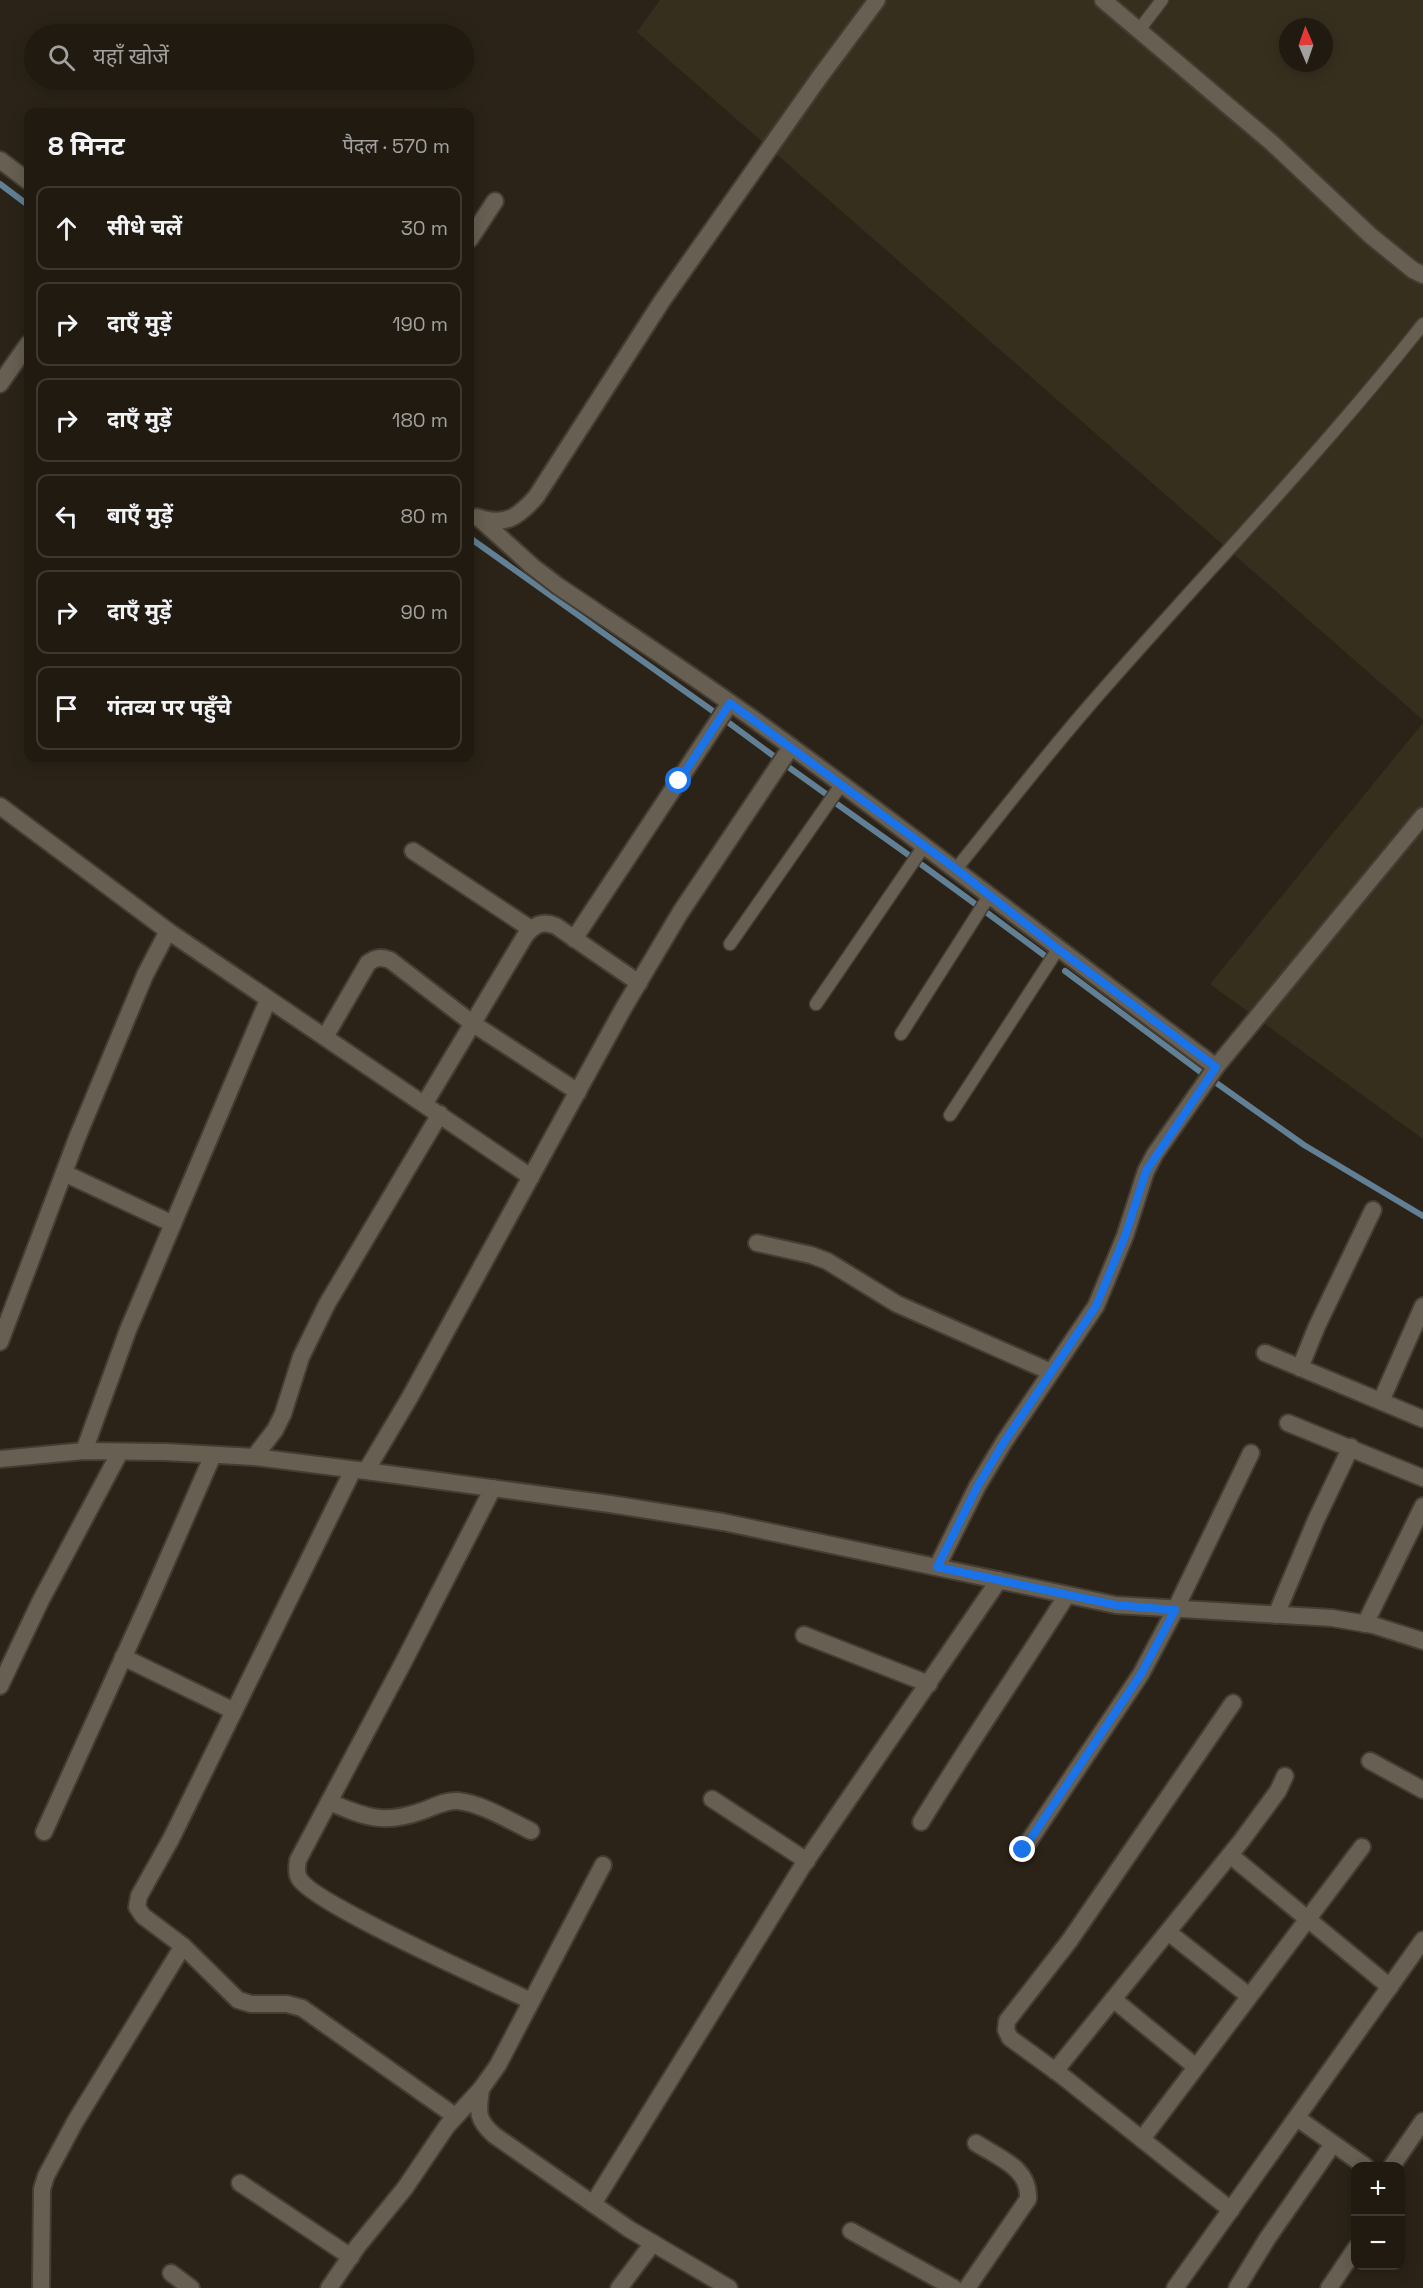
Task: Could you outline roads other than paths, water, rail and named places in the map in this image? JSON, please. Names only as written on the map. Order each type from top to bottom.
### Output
[{"type":"street","points":[[474,515],[496,522],[508,520],[523,512],[536,497],[662,301],[819,78],[877,0]]},
{"type":"street","points":[[1103,0],[1272,143],[1371,236],[1413,270],[1423,275]]},
{"type":"street","points":[[0,160],[24,178]]},
{"type":"street","points":[[474,233],[495,201]]},
{"type":"street","points":[[0,384],[24,350]]},
{"type":"street","points":[[474,515],[558,586],[791,747],[1216,1067]]},
{"type":"street","points":[[574,939],[730,703]]},
{"type":"street","points":[[455,2116],[302,2008],[287,2004],[251,2004],[238,2000],[183,1946],[143,1916],[137,1906],[139,1896],[171,1839],[234,1711],[359,1470],[410,1397],[578,1092],[680,913],[791,747]]},
{"type":"street","points":[[0,806],[168,931],[531,1177]]},
{"type":"street","points":[[937,1567],[977,1487],[1096,1306],[1125,1236],[1146,1171],[1216,1067],[1423,816]]},
{"type":"street","points":[[412,851],[531,929]]},
{"type":"street","points":[[425,1103],[525,936],[541,923],[548,923],[639,983]]},
{"type":"street","points":[[0,1342],[64,1173],[145,975],[168,931]]},
{"type":"street","points":[[325,1037],[368,963],[374,958],[382,957],[390,960],[472,1023],[578,1092]]},
{"type":"street","points":[[84,1451],[128,1330],[268,1000]]},
{"type":"street","points":[[254,1457],[275,1430],[283,1414],[301,1357],[327,1304],[440,1114]]},
{"type":"street","points":[[64,1173],[173,1224]]},
{"type":"street","points":[[1300,1368],[1317,1326],[1373,1210]]},
{"type":"street","points":[[757,1243],[811,1255],[827,1261],[897,1304],[1051,1372]]},
{"type":"street","points":[[1381,1401],[1423,1306]]},
{"type":"street","points":[[1265,1353],[1423,1419]]},
{"type":"street","points":[[1288,1423],[1423,1478]]},
{"type":"street","points":[[1276,1615],[1316,1520],[1351,1447]]},
{"type":"street","points":[[0,1459],[84,1451],[120,1452],[254,1457],[359,1470],[723,1522],[1116,1605],[1332,1618],[1365,1624],[1423,1641]]},
{"type":"street","points":[[0,1686],[41,1600],[120,1452]]},
{"type":"street","points":[[1023,1850],[1141,1674],[1175,1610],[1251,1453]]},
{"type":"street","points":[[44,1832],[213,1455]]},
{"type":"street","points":[[493,1488],[298,1860],[299,1879],[315,1894],[390,1935],[531,2001]]},
{"type":"street","points":[[1365,1624],[1423,1506]]},
{"type":"street","points":[[593,2204],[807,1861],[999,1580]]},
{"type":"street","points":[[921,1822],[968,1745],[1008,1689],[1067,1595]]},
{"type":"street","points":[[804,1635],[929,1684]]},
{"type":"street","points":[[123,1657],[234,1711]]},
{"type":"street","points":[[1231,2210],[1010,2038],[1006,2030],[1007,2021],[1070,1940],[1233,1703]]},
{"type":"street","points":[[1370,1761],[1423,1790]]},
{"type":"street","points":[[1055,2071],[1230,1855],[1271,1801],[1285,1776]]},
{"type":"street","points":[[712,1798],[807,1861]]},
{"type":"street","points":[[329,1802],[367,1818],[380,1819],[420,1812],[449,1801],[460,1802],[475,1805],[531,1831]]},
{"type":"street","points":[[1142,2139],[1362,1847]]},
{"type":"street","points":[[1230,1855],[1390,1987]]},
{"type":"street","points":[[329,2288],[405,2188],[455,2116],[481,2090],[498,2065],[603,1865]]},
{"type":"street","points":[[1168,1932],[1249,1996]]},
{"type":"street","points":[[1175,2288],[1423,1940]]},
{"type":"street","points":[[41,2288],[42,2189],[46,2176],[75,2122],[183,1946]]},
{"type":"street","points":[[1113,1998],[1196,2067]]},
{"type":"street","points":[[481,2090],[478,2111],[483,2125],[494,2135],[593,2204],[729,2288]]},
{"type":"street","points":[[1297,2118],[1359,2162]]},
{"type":"street","points":[[1395,2162],[1423,2121]]},
{"type":"street","points":[[967,2288],[1028,2199],[1029,2187],[1024,2176],[1017,2169],[976,2144]]},
{"type":"street","points":[[1237,2288],[1267,2239],[1333,2144]]},
{"type":"street","points":[[240,2183],[351,2258]]},
{"type":"street","points":[[851,2231],[954,2288]]},
{"type":"street","points":[[619,2288],[653,2243]]},
{"type":"street","points":[[1329,2288],[1351,2255]]},
{"type":"street","points":[[171,2273],[191,2288]]},
{"type":"lane","points":[[1139,30],[1162,0]]},
{"type":"lane","points":[[956,869],[1081,715],[1312,457],[1423,324]]},
{"type":"lane","points":[[730,945],[841,785]]},
{"type":"lane","points":[[816,1004],[924,846]]},
{"type":"lane","points":[[901,1034],[989,896]]},
{"type":"lane","points":[[950,1115],[1058,949]]},
{"type":"waterway","points":[[0,184],[24,202]]},
{"type":"waterway","points":[[474,541],[717,714]]},
{"type":"waterway","points":[[725,720],[775,757]]},
{"type":"waterway","points":[[787,766],[826,794]]},
{"type":"waterway","points":[[837,804],[910,856]]},
{"type":"waterway","points":[[922,865],[978,906]]},
{"type":"waterway","points":[[986,912],[1048,958]]},
{"type":"waterway","points":[[1065,971],[1202,1073]]},
{"type":"waterway","points":[[1215,1082],[1304,1145],[1423,1216]]}]
